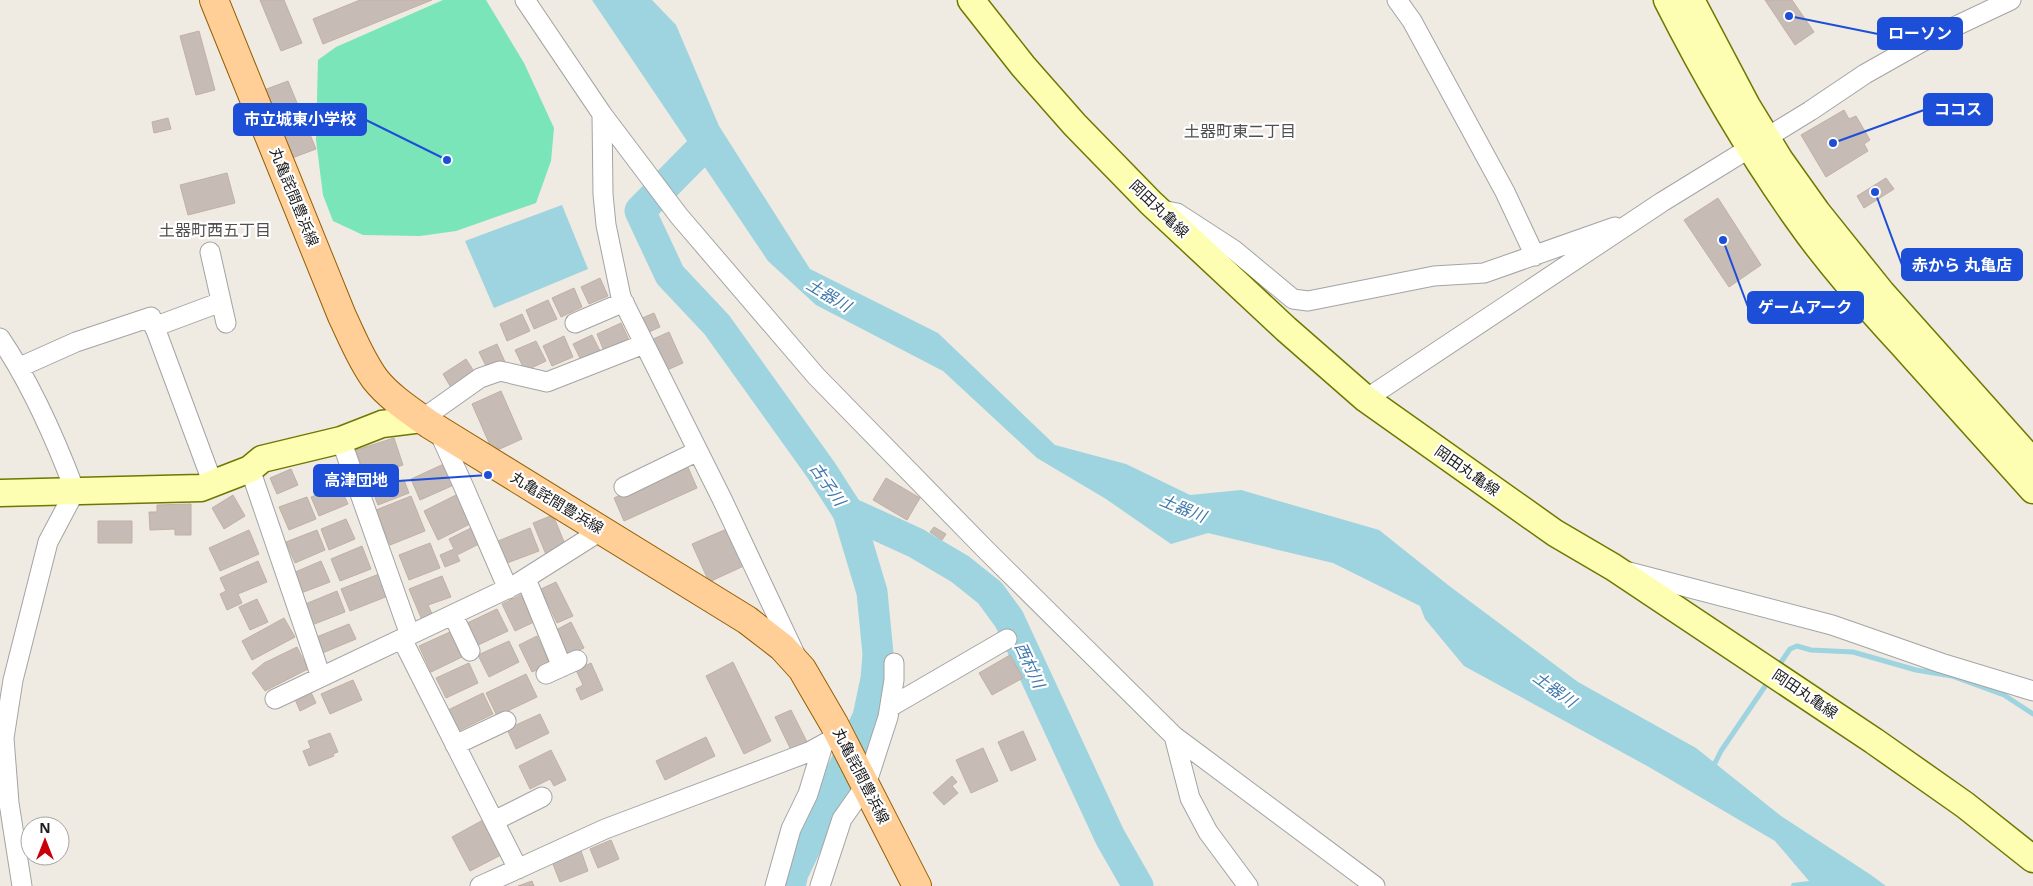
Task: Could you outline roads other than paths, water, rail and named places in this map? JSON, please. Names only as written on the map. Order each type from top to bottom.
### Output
[{"type":"main road","name":"丸亀詫間豊浜線","points":[[214,0],[354,343],[376,379],[394,397],[430,424],[747,620],[782,647],[802,669],[832,740],[864,781],[917,886]]},
{"type":"street","points":[[525,0],[602,114],[679,216],[816,376],[1019,584],[1136,696],[1174,736],[1375,886]]},
{"type":"street","name":"岡田丸亀線","points":[[971,0],[1075,125],[1156,208],[1286,329],[1366,400],[1555,533],[1614,568],[1874,741],[1965,805],[2033,859]]},
{"type":"street","points":[[1397,0],[1412,21],[1500,184],[1535,256]]},
{"type":"street","points":[[1667,0],[1700,65],[1758,143],[1780,160],[1810,203],[1864,271],[2033,462]]},
{"type":"street","points":[[1692,0],[1758,143],[1799,222],[1834,267],[2033,490]]},
{"type":"street","points":[[1366,400],[1633,222],[1865,74],[1920,43],[2002,2]]},
{"type":"street","points":[[602,114],[603,194],[606,225],[621,297],[698,451],[802,669]]},
{"type":"street","points":[[1156,208],[1176,212],[1234,250],[1294,299],[1308,301],[1434,276],[1484,273],[1604,230],[1633,222]]},
{"type":"street","points":[[210,252],[226,323]]},
{"type":"street","points":[[154,327],[221,302]]},
{"type":"street","points":[[575,323],[624,302]]},
{"type":"street","points":[[20,367],[76,342],[151,317],[213,484]]},
{"type":"street","points":[[0,338],[20,367],[60,449],[75,491],[48,542],[13,680],[4,738],[9,803],[22,886]]},
{"type":"street","points":[[0,492],[201,488],[250,469],[262,459],[341,440],[382,424],[430,424],[480,378],[500,371],[547,382],[644,344]]},
{"type":"street","points":[[430,424],[463,485],[508,589]]},
{"type":"street","points":[[341,440],[406,637],[455,745],[518,868]]},
{"type":"street","points":[[624,486],[698,451]]},
{"type":"street","points":[[250,469],[321,677]]},
{"type":"street","points":[[275,698],[508,589],[602,530]]},
{"type":"street","points":[[1614,568],[1832,624],[1941,663],[2033,691]]},
{"type":"street","points":[[526,579],[562,667]]},
{"type":"street","points":[[453,615],[470,651]]},
{"type":"street","points":[[890,707],[1007,639]]},
{"type":"street","points":[[820,886],[842,819],[864,781],[888,717],[894,680],[894,663]]},
{"type":"street","points":[[455,745],[506,721]]},
{"type":"street","points":[[1174,736],[1190,798],[1208,832],[1248,886]]},
{"type":"street","points":[[480,886],[605,829],[809,752],[832,740]]},
{"type":"street","points":[[775,886],[791,829],[832,740]]},
{"type":"street","points":[[494,821],[542,797]]},
{"type":"water","name":"土器川","points":[[592,0],[652,0],[676,25],[719,126],[810,269],[938,333],[1055,445],[1126,464],[1190,495],[1241,490],[1379,530],[1448,585],[1578,682],[1696,748],[1781,816],[1886,886],[1791,886],[1792,883],[1809,881],[1775,841],[1649,767],[1464,666],[1425,619],[1420,606],[1333,563],[1208,533],[1171,544],[1106,499],[1037,458],[943,371],[816,305],[768,261]]},
{"type":"water","points":[[562,205],[588,269],[494,308],[465,241]]},
{"type":"waterway","name":"古子川","points":[[708,142],[640,211],[670,275],[717,325],[821,470],[848,512],[872,592],[878,654],[876,679],[868,717],[793,873],[790,886]]},
{"type":"waterway","name":"西村川","points":[[848,512],[916,543],[960,569],[990,593],[1009,619],[1110,837],[1138,886]]},
{"type":"waterway","points":[[1777,668],[1790,649],[1797,646],[1811,650],[1853,652],[1916,670],[1952,676],[2004,695],[2033,714]]},
{"type":"waterway","points":[[1712,769],[1721,751],[1770,679]]},
{"type":"place","name":"ローソン","points":[[1789,16]]},
{"type":"place","name":"ココス","points":[[1833,143]]},
{"type":"place","name":"市立城東小学校","points":[[447,160]]},
{"type":"place","name":"赤から 丸亀店","points":[[1875,192]]},
{"type":"place","name":"ゲームアーク","points":[[1723,240]]},
{"type":"place","name":"高津団地","points":[[488,475]]},
{"type":"district","name":"土器町東二丁目","points":[[1240,131]]},
{"type":"district","name":"土器町西五丁目","points":[[215,230]]}]
